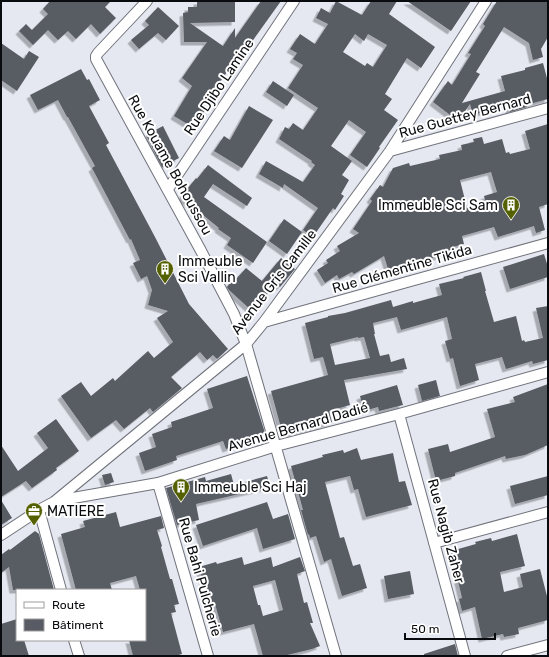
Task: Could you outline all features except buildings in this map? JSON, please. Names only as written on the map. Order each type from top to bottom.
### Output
[{"type":"street","name":"Rue Kouame Bohoussou","points":[[147,1],[96,56],[96,59],[168,189],[234,314],[246,344],[336,656]]},
{"type":"street","name":"Rue Djibo Lamine","points":[[168,189],[294,1]]},
{"type":"street","name":"Avenue Gris Camille","points":[[1,535],[54,502],[246,344],[264,322],[390,151],[486,1]]},
{"type":"street","name":"Rue Guettey Bernard","points":[[390,151],[548,108]]},
{"type":"street","name":"Rue Clémentine Tikida","points":[[264,322],[548,243]]},
{"type":"street","name":"Avenue Bernard Dadié","points":[[54,502],[158,483],[276,446],[399,414],[548,372]]},
{"type":"street","name":"Rue Nagib Zaher","points":[[399,414],[465,656]]},
{"type":"street","name":"Rue Bahi Pulcherie","points":[[158,483],[208,656]]},
{"type":"street","points":[[39,510],[60,589]]},
{"type":"street","points":[[434,544],[548,512]]},
{"type":"street","points":[[74,641],[79,656]]},
{"type":"street","points":[[507,656],[548,645]]},
{"type":"place","name":"Immeuble Sci Sam","points":[[511,220]]},
{"type":"place","name":"Immeuble Sci Vallin","points":[[165,284]]},
{"type":"place","name":"Immeuble Sci Haj","points":[[181,502]]},
{"type":"place","name":"MATIERE","points":[[34,526]]}]
